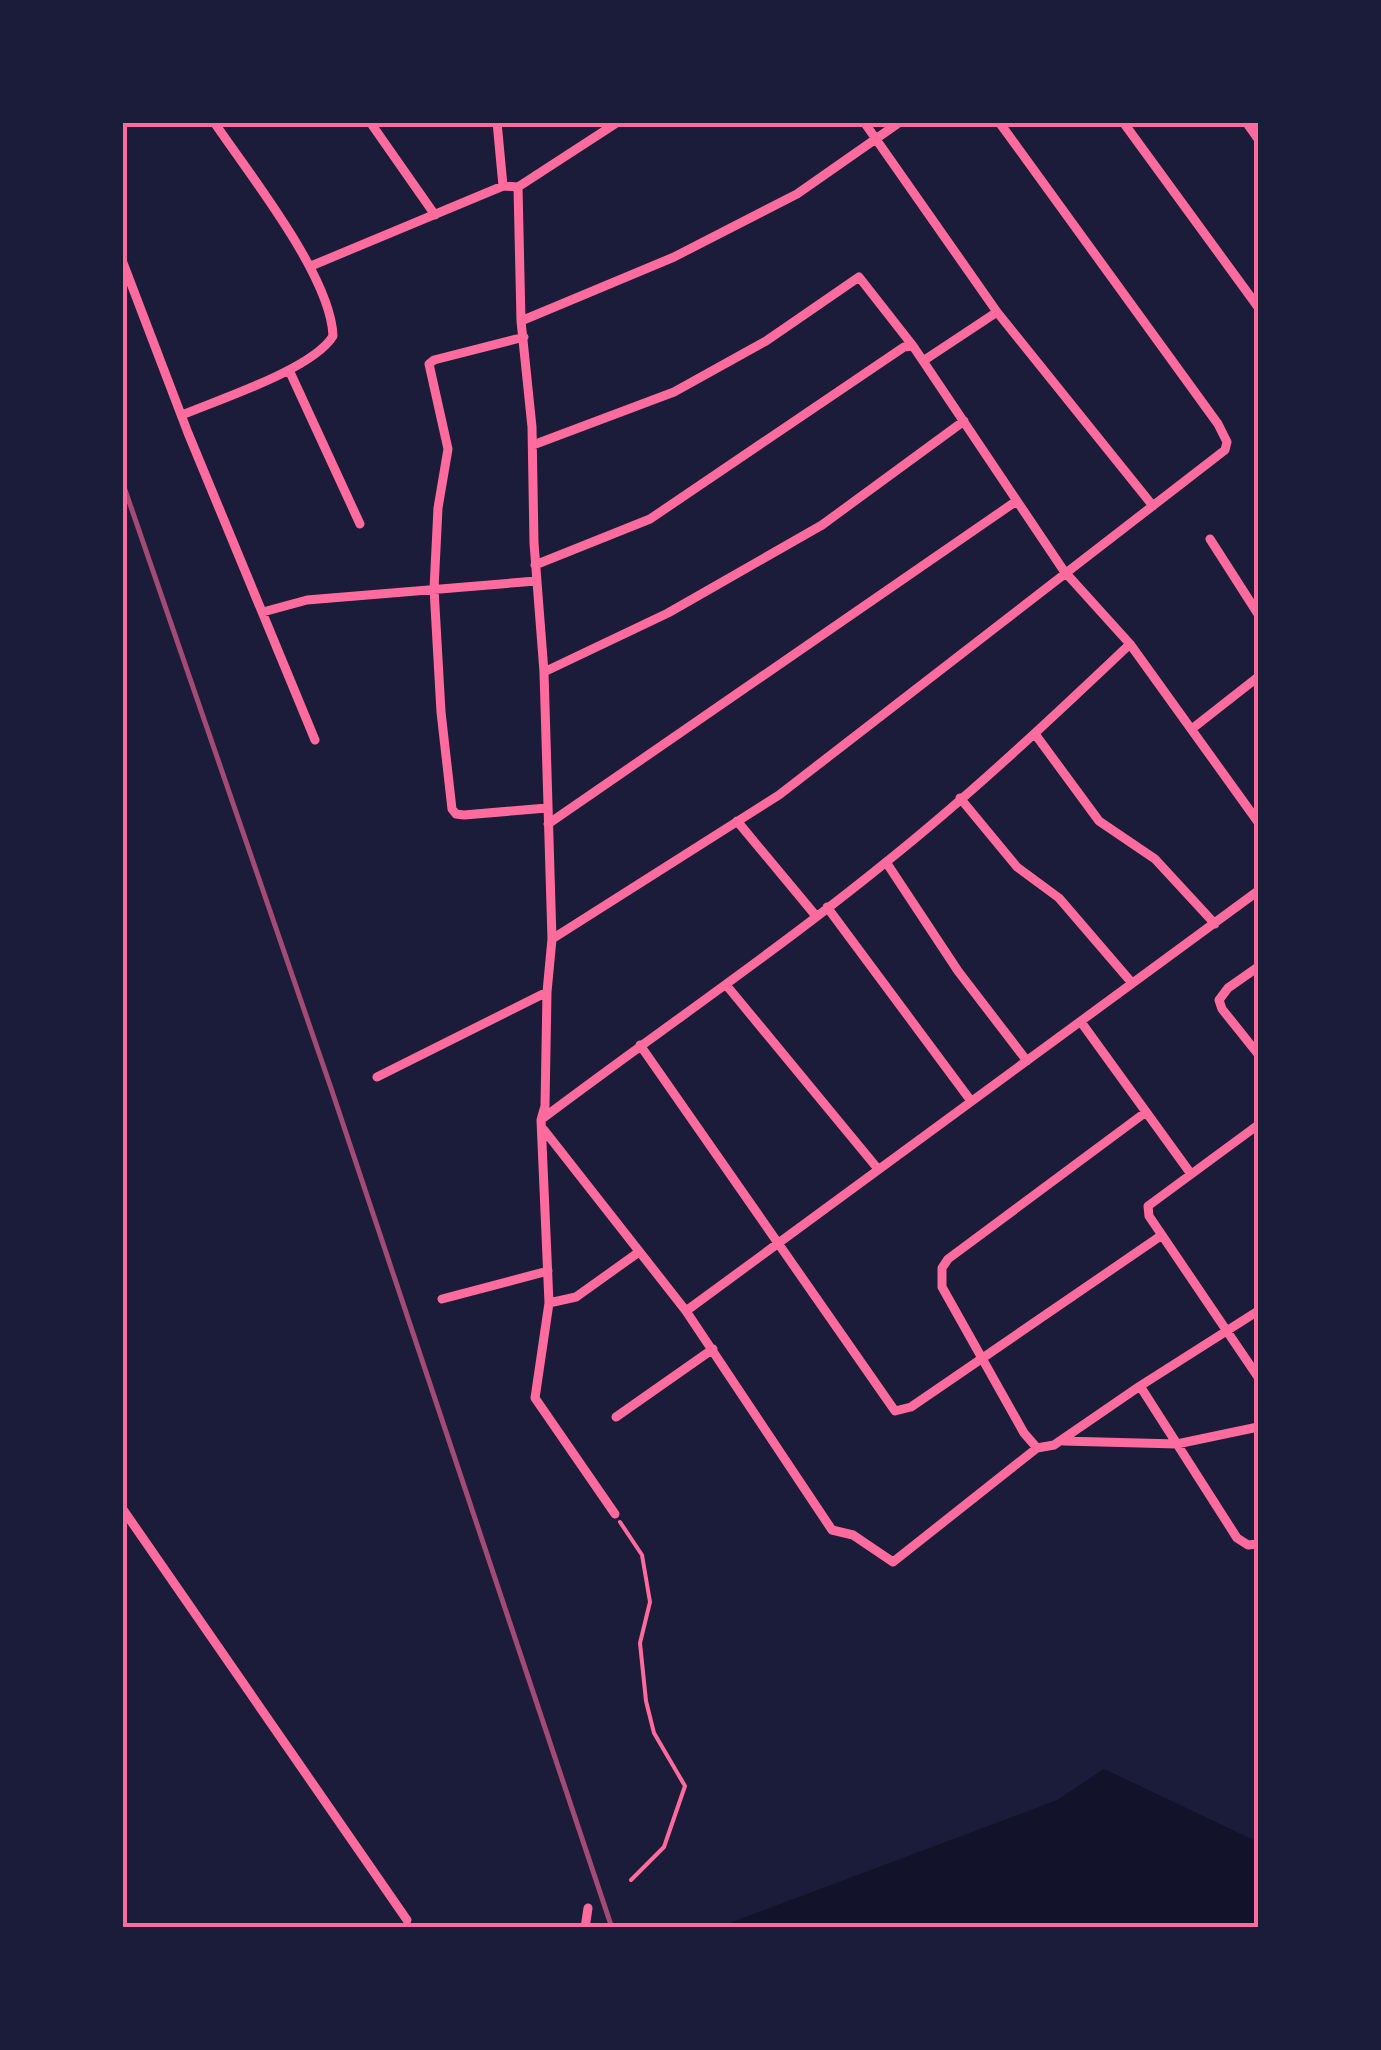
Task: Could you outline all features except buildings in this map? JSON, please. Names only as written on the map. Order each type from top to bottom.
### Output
[{"type":"street","points":[[182,415],[289,370],[318,352],[333,336],[332,318],[311,266],[214,122]]},
{"type":"street","points":[[370,122],[435,215]]},
{"type":"street","points":[[496,122],[503,186]]},
{"type":"street","points":[[311,266],[503,186],[518,187],[602,127],[618,122]]},
{"type":"street","points":[[864,122],[997,312],[1154,506]]},
{"type":"street","points":[[521,321],[674,257],[798,194],[900,122]]},
{"type":"street","points":[[552,939],[779,795],[1064,571],[1218,457],[1226,442],[1224,434],[999,122]]},
{"type":"street","points":[[1124,122],[1258,307]]},
{"type":"street","points":[[1246,122],[1258,139]]},
{"type":"street","points":[[518,187],[521,321],[533,445],[536,581],[544,672],[552,939],[542,1125],[548,1304],[535,1398],[615,1514]]},
{"type":"street","points":[[122,260],[315,740]]},
{"type":"street","points":[[533,445],[674,392],[766,341],[859,278],[913,346],[1014,502],[1064,571],[1130,644],[1258,822]]},
{"type":"street","points":[[923,361],[997,312]]},
{"type":"street","points":[[524,337],[430,364],[448,449],[438,508],[434,588],[441,712],[452,809],[464,816],[548,808]]},
{"type":"street","points":[[536,565],[650,519],[904,346],[913,346]]},
{"type":"street","points":[[289,370],[360,524]]},
{"type":"street","points":[[544,672],[668,612],[822,524],[964,422]]},
{"type":"street","points":[[548,824],[1014,502]]},
{"type":"street","points":[[1210,540],[1258,614]]},
{"type":"street","points":[[263,612],[308,600],[536,581]]},
{"type":"street","points":[[542,1125],[640,1045],[727,986],[886,862],[1034,734],[1130,644]]},
{"type":"street","points":[[1193,728],[1258,677]]},
{"type":"street","points":[[1034,734],[1099,821],[1154,860],[1214,924]]},
{"type":"street","points":[[960,798],[1017,867],[1059,898],[1132,983]]},
{"type":"street","points":[[738,821],[816,916]]},
{"type":"street","points":[[886,862],[958,971],[1027,1060]]},
{"type":"street","points":[[686,1310],[1258,892]]},
{"type":"street","points":[[827,907],[971,1101]]},
{"type":"street","points":[[1258,967],[1228,988],[1219,1000],[1258,1054]]},
{"type":"street","points":[[727,986],[878,1168]]},
{"type":"street","points":[[376,1078],[547,992]]},
{"type":"street","points":[[1081,1022],[1191,1174]]},
{"type":"street","points":[[640,1045],[894,1411],[911,1407],[1162,1236]]},
{"type":"street","points":[[1036,1448],[942,1286],[942,1268],[948,1259],[1146,1112]]},
{"type":"street","points":[[542,1125],[686,1310],[832,1530],[853,1535],[893,1562],[1036,1448],[1060,1441],[1177,1444],[1258,1427]]},
{"type":"street","points":[[1258,1125],[1148,1206],[1149,1216],[1258,1377]]},
{"type":"street","points":[[548,1304],[576,1297],[639,1252]]},
{"type":"street","points":[[442,1299],[548,1270]]},
{"type":"street","points":[[1060,1441],[1258,1311]]},
{"type":"street","points":[[616,1417],[713,1349]]},
{"type":"street","points":[[1140,1386],[1237,1538],[1248,1546],[1258,1544]]},
{"type":"street","points":[[122,1508],[407,1920]]},
{"type":"street","points":[[585,1928],[588,1908]]},
{"type":"path","points":[[615,1514],[642,1555],[648,1586],[650,1602],[640,1643],[654,1733],[685,1786],[664,1848],[630,1880]]},
{"type":"shaded area","points":[[1104,1769],[1258,1842],[1258,1927],[719,1927],[1057,1800]]},
{"type":"railway","points":[[122,481],[331,1088],[612,1928]]}]
